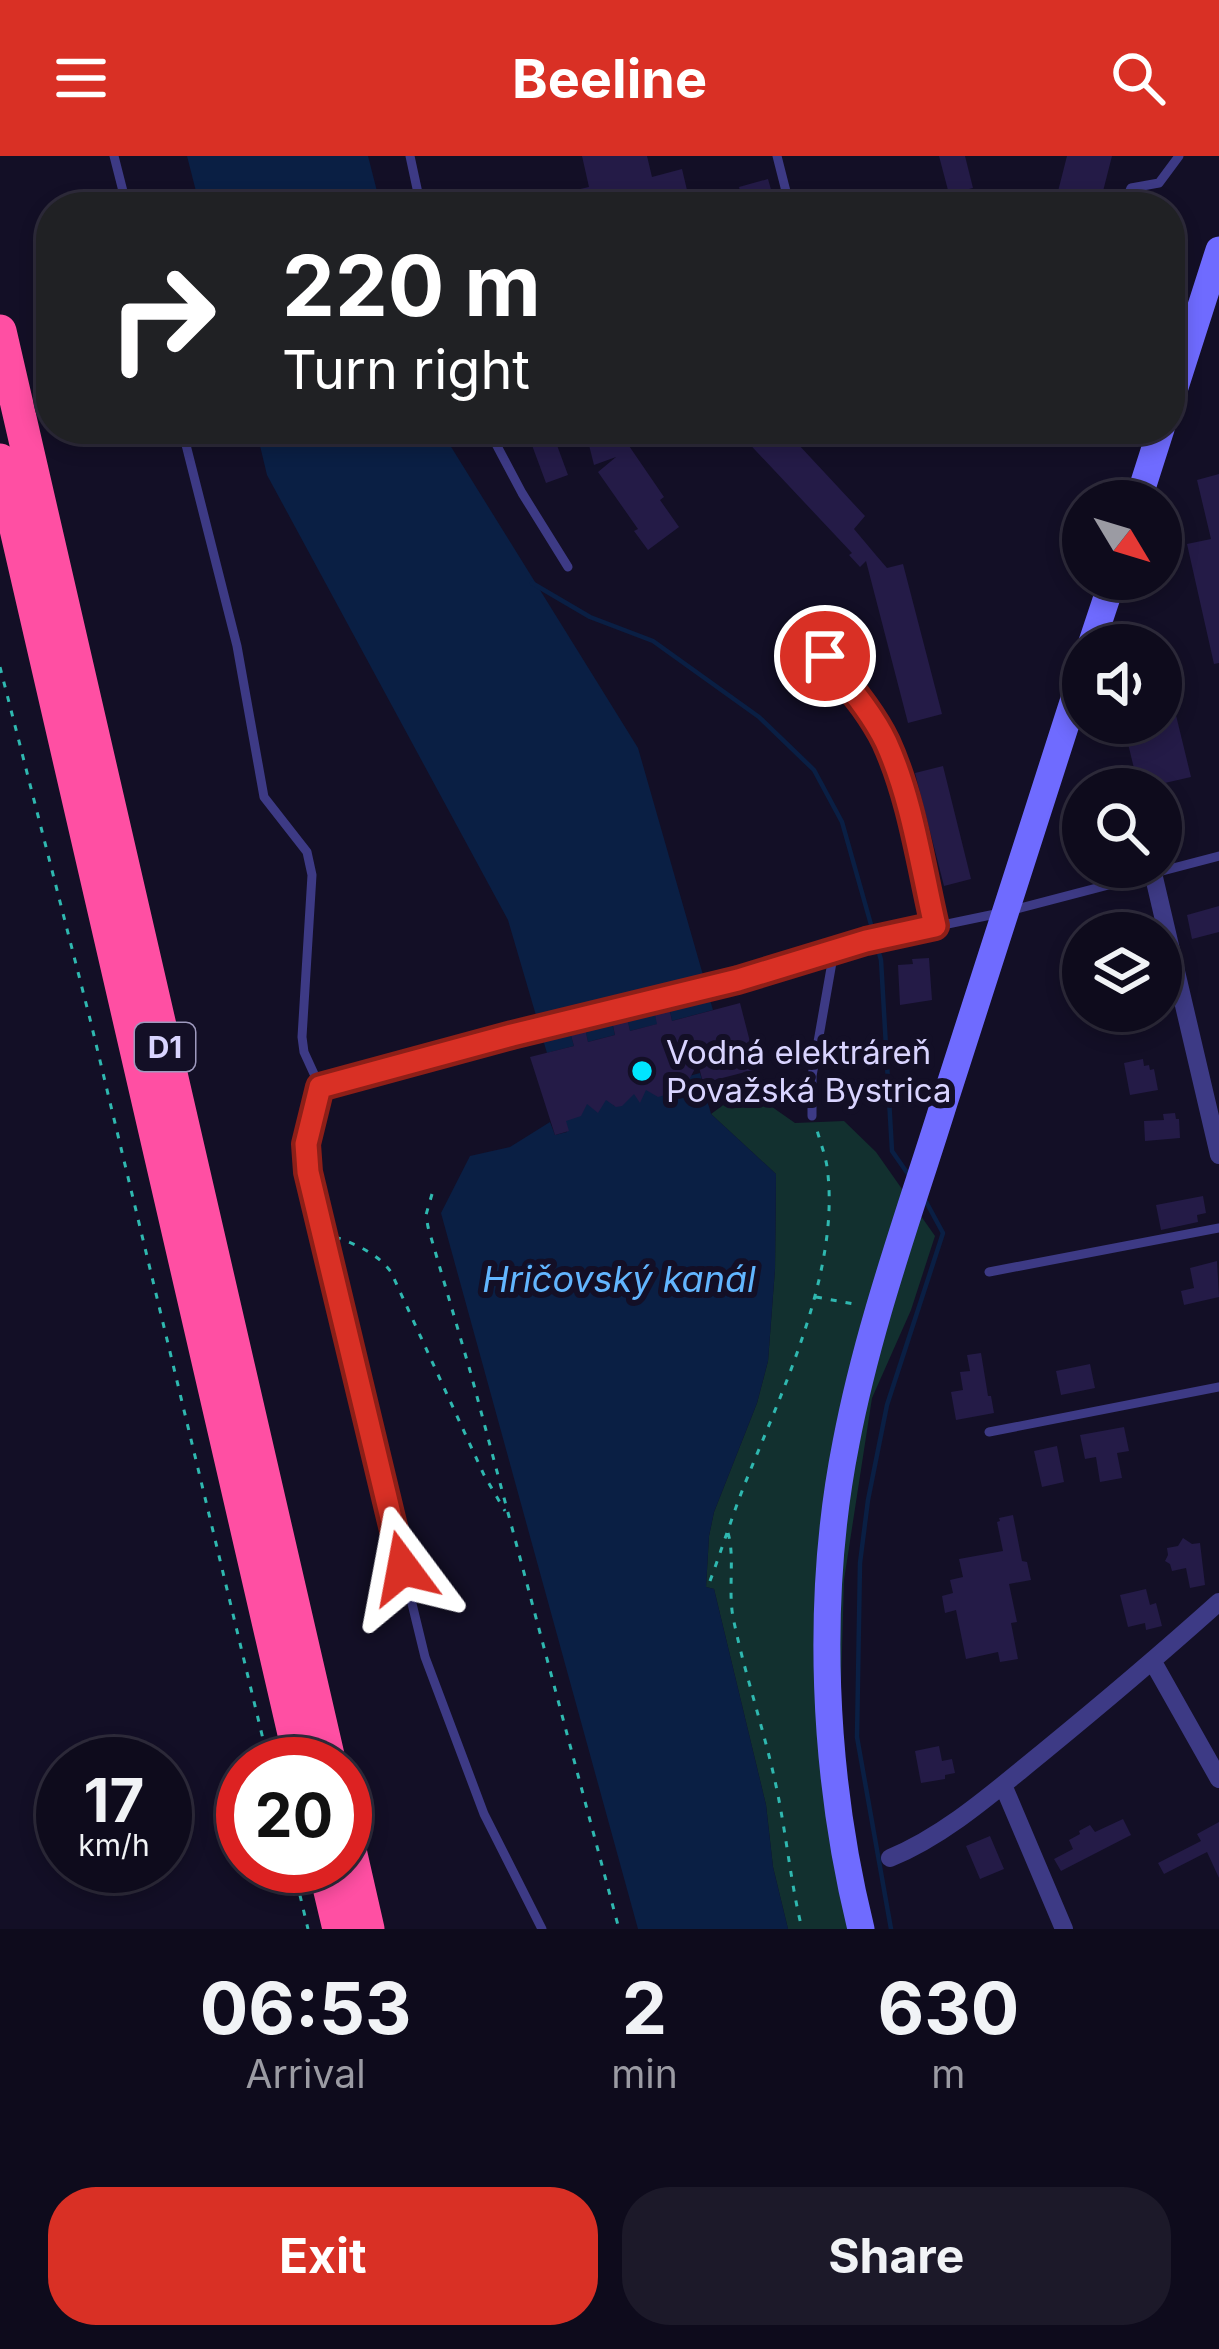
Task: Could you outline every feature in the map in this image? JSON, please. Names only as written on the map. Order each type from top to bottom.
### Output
[{"type":"highway","name":"D1","points":[[0,331],[324,1737]]},
{"type":"highway","name":"D1","points":[[0,460],[295,1737]]},
{"type":"highway","points":[[330,1893],[339,1929]]},
{"type":"highway","points":[[360,1893],[368,1929]]},
{"type":"main road","points":[[1185,356],[1219,250]]},
{"type":"main road","points":[[1145,480],[1156,444]]},
{"type":"main road","points":[[861,1929],[845,1865],[827,1698],[830,1565],[845,1446],[879,1309],[1062,735]]},
{"type":"street","points":[[1157,888],[1219,1155]]},
{"type":"street","points":[[890,1858],[918,1847],[1004,1785],[1219,1602]]},
{"type":"street","points":[[1153,1662],[1219,1780]]},
{"type":"street","points":[[1004,1785],[1064,1929]]},
{"type":"lane","points":[[114,156],[123,192]]},
{"type":"lane","points":[[410,156],[418,192]]},
{"type":"lane","points":[[777,156],[786,192]]},
{"type":"lane","points":[[1129,192],[1159,183],[1179,156]]},
{"type":"lane","points":[[186,444],[237,646],[264,797],[301,843],[310,863],[314,888],[302,1037],[320,1087],[306,1144],[322,1234],[425,1657],[484,1814],[542,1929]]},
{"type":"lane","points":[[496,444],[568,567]]},
{"type":"lane","points":[[825,656],[884,738],[900,777],[935,926]]},
{"type":"lane","points":[[1182,866],[1219,856]]},
{"type":"lane","points":[[320,1087],[738,980],[866,941],[1096,888]]},
{"type":"lane","points":[[812,1116],[812,1076],[833,951]]},
{"type":"lane","points":[[989,1272],[1219,1228]]},
{"type":"lane","points":[[989,1432],[1219,1387]]},
{"type":"path","points":[[0,667],[101,1062],[263,1737]]},
{"type":"path","points":[[710,1581],[800,1347],[814,1296],[829,1194],[825,1158],[812,1116]]},
{"type":"path","points":[[432,1194],[428,1227],[619,1929]]},
{"type":"path","points":[[322,1234],[355,1244],[391,1271],[506,1514]]},
{"type":"path","points":[[814,1296],[879,1309]]},
{"type":"path","points":[[728,1532],[732,1614],[779,1797],[802,1929]]},
{"type":"path","points":[[299,1893],[308,1929]]},
{"type":"green space","points":[[737,1095],[765,1102],[795,1123],[844,1121],[876,1152],[935,1236],[911,1310],[872,1398],[844,1580],[840,1720],[853,1846],[874,1929],[788,1929],[773,1867],[766,1805],[714,1589],[706,1587],[714,1512],[757,1403],[768,1361],[775,1269],[776,1174],[711,1114]]},
{"type":"water","points":[[187,156],[368,156],[377,192],[196,192]]},
{"type":"water","points":[[260,444],[449,444],[638,748],[713,1010],[672,1021],[669,1007],[654,1011],[658,1024],[630,1031],[627,1018],[612,1022],[615,1035],[588,1042],[585,1029],[570,1032],[574,1046],[547,1053],[508,920],[267,475]]},
{"type":"water","name":"Hričovský kanál","points":[[700,1073],[711,1114],[776,1174],[768,1361],[757,1403],[714,1512],[706,1587],[714,1589],[766,1805],[773,1867],[788,1929],[638,1929],[441,1213],[470,1156],[510,1147],[550,1122],[555,1135],[567,1132],[565,1114],[581,1116],[580,1104],[611,1096],[614,1106],[622,1106],[622,1094],[677,1079],[683,1090],[682,1078]]},
{"type":"building","points":[[582,156],[647,156],[652,177],[682,169],[687,192],[567,192],[589,187]]},
{"type":"building","points":[[939,156],[965,156],[973,188],[948,192]]},
{"type":"building","points":[[1067,156],[1112,156],[1103,192],[1058,192]]},
{"type":"building","points":[[768,179],[772,192],[740,192],[739,187]]},
{"type":"building","points":[[532,444],[557,444],[568,475],[546,483]]},
{"type":"building","points":[[589,444],[628,444],[679,527],[648,550],[598,472],[616,457],[594,465]]},
{"type":"building","points":[[749,444],[798,444],[865,516],[854,529],[887,568],[903,564],[942,714],[908,723],[866,561],[860,567]]},
{"type":"building","points":[[1219,474],[1219,663],[1214,664],[1187,544],[1211,539],[1197,480]]},
{"type":"building","points":[[1182,740],[1191,777],[1182,779],[1182,768],[1134,768],[1128,744],[1182,744]]},
{"type":"building","points":[[943,766],[971,879],[944,886],[915,773]]},
{"type":"building","points":[[1219,906],[1219,932],[1192,939],[1187,915]]},
{"type":"building","points":[[929,958],[932,1000],[900,1005],[898,965]]},
{"type":"building","name":"Vodná elektráreň Považská Bystrica","points":[[740,1003],[757,1069],[703,1083],[698,1063],[683,1091],[671,1082],[665,1095],[658,1097],[646,1090],[640,1103],[634,1094],[622,1106],[606,1100],[598,1113],[587,1104],[581,1116],[566,1121],[569,1131],[555,1135],[530,1057],[574,1046],[570,1032],[585,1028],[588,1042],[615,1035],[612,1021],[627,1017],[630,1031],[657,1024],[654,1010],[669,1007],[672,1021]]},
{"type":"building","points":[[1143,1059],[1144,1066],[1154,1069],[1158,1090],[1130,1095],[1124,1063]]},
{"type":"building","points":[[1175,1113],[1180,1138],[1145,1141],[1144,1121],[1164,1120],[1163,1114]]},
{"type":"building","points":[[1203,1196],[1206,1213],[1197,1215],[1198,1222],[1161,1230],[1156,1205]]},
{"type":"building","points":[[1217,1261],[1219,1297],[1184,1305],[1181,1291],[1194,1288],[1190,1268]]},
{"type":"building","points":[[981,1353],[994,1413],[956,1420],[951,1392],[963,1390],[960,1372],[970,1371],[967,1355]]},
{"type":"building","points":[[1090,1364],[1095,1388],[1061,1395],[1056,1371]]},
{"type":"building","points":[[1124,1427],[1129,1451],[1117,1453],[1122,1478],[1100,1482],[1096,1457],[1085,1459],[1080,1435]]},
{"type":"building","points":[[1057,1446],[1064,1482],[1042,1487],[1034,1451]]},
{"type":"building","points":[[1013,1515],[1022,1561],[1027,1562],[1031,1580],[1009,1584],[1018,1659],[1000,1662],[998,1652],[966,1659],[956,1610],[945,1613],[942,1596],[953,1593],[950,1580],[963,1577],[959,1559],[1003,1551],[997,1522]]},
{"type":"building","points":[[1183,1538],[1200,1543],[1205,1585],[1190,1588],[1186,1568],[1172,1571],[1165,1561],[1167,1548],[1178,1546]]},
{"type":"building","points":[[1146,1589],[1150,1605],[1156,1603],[1162,1626],[1128,1627],[1120,1595]]},
{"type":"building","points":[[939,1746],[942,1761],[952,1759],[955,1773],[921,1783],[915,1751]]},
{"type":"building","points":[[1123,1819],[1131,1835],[1061,1871],[1054,1859],[1073,1849],[1069,1840],[1079,1831],[1090,1825],[1095,1832]]},
{"type":"building","points":[[1219,1822],[1219,1878],[1207,1852],[1164,1874],[1158,1863],[1201,1841],[1197,1834]]},
{"type":"building","points":[[990,1836],[1004,1869],[980,1879],[966,1846]]},
{"type":"waterway","points":[[532,583],[590,617],[653,641],[759,717],[814,770],[842,822],[881,960],[892,1151],[908,1174]]},
{"type":"waterway","points":[[891,1929],[857,1737],[860,1563],[887,1405],[943,1233],[924,1198]]},
{"type":"place","name":"Vodná elektráreň Považská Bystrica","points":[[642,1071]]},
{"type":"route","points":[[403,1568],[308,1172],[306,1144],[320,1087],[935,926],[900,777],[884,738],[825,656]]}]
